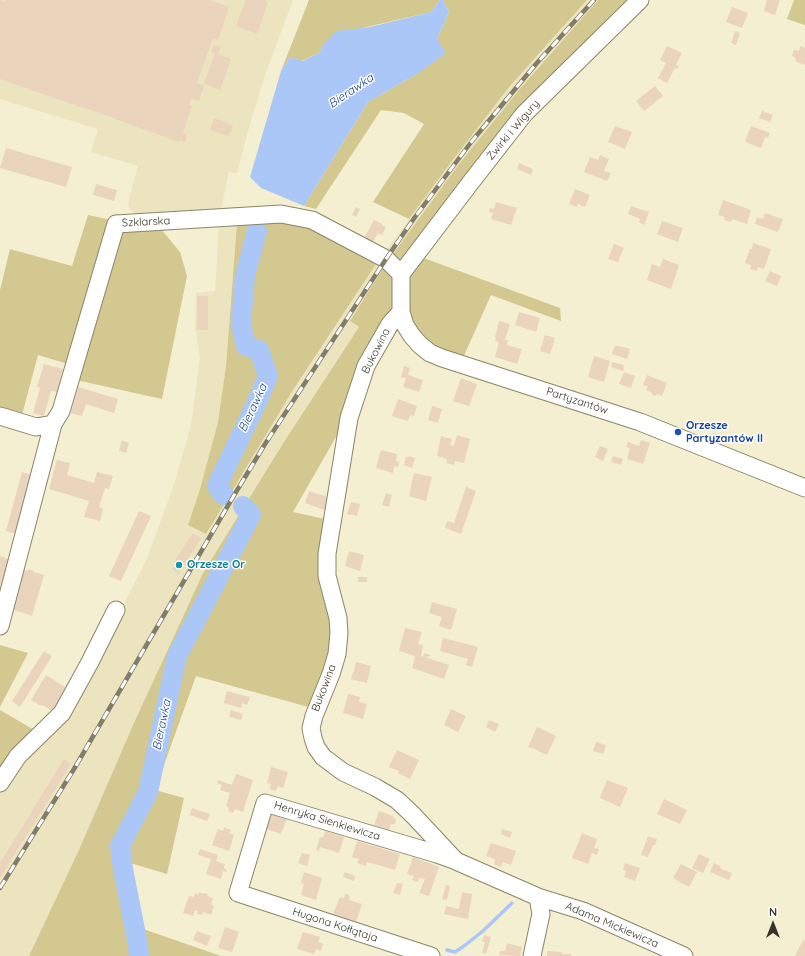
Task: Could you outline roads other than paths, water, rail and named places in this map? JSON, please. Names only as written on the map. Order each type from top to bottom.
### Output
[{"type":"street","name":"Żwirki i Wigury","points":[[401,274],[524,114],[640,0]]},
{"type":"street","name":"Szklarska","points":[[53,424],[61,411],[116,224],[281,214],[312,220],[386,259],[401,274]]},
{"type":"street","name":"Partyzantów","points":[[401,274],[402,312],[405,325],[416,341],[430,353],[640,422],[805,488]]},
{"type":"street","name":"Bukowina","points":[[402,312],[390,324],[366,366],[349,418],[327,554],[327,576],[338,618],[339,633],[337,654],[331,674],[314,716],[311,728],[313,738],[322,757],[343,772],[375,787],[397,800],[456,861],[538,897]]},
{"type":"street","points":[[0,416],[36,427],[53,424],[0,626]]},
{"type":"street","points":[[0,783],[18,756],[62,713],[116,610]]},
{"type":"street","name":"Henryka Sienkiewicza","points":[[238,893],[265,803],[456,861]]},
{"type":"street","name":"Hugona Kołłątaja","points":[[238,893],[432,956]]},
{"type":"street","points":[[532,956],[541,914],[538,897]]},
{"type":"street","name":"Adama Mickiewicza","points":[[538,897],[583,911],[684,956]]},
{"type":"water","points":[[440,0],[443,0],[449,12],[437,39],[446,53],[420,72],[368,102],[304,206],[261,188],[250,177],[281,71],[290,57],[302,61],[319,53],[323,45],[336,31],[370,27],[431,12]]},
{"type":"waterway","name":"Bierawka","points":[[224,495],[217,486],[268,376],[259,350],[246,346],[241,324],[245,276],[257,231]]},
{"type":"waterway","name":"Bierawka","points":[[139,956],[120,846],[148,792],[177,656],[251,515],[243,506]]},
{"type":"waterway","points":[[447,950],[455,952],[464,946],[483,931],[512,903]]},
{"type":"railway","points":[[0,888],[74,769],[265,444],[386,259],[415,217],[472,141],[536,64],[594,0]]},
{"type":"place","name":"Orzesze Partyzantów II","points":[[678,432]]},
{"type":"place","name":"Orzesze Or","points":[[179,565]]}]
